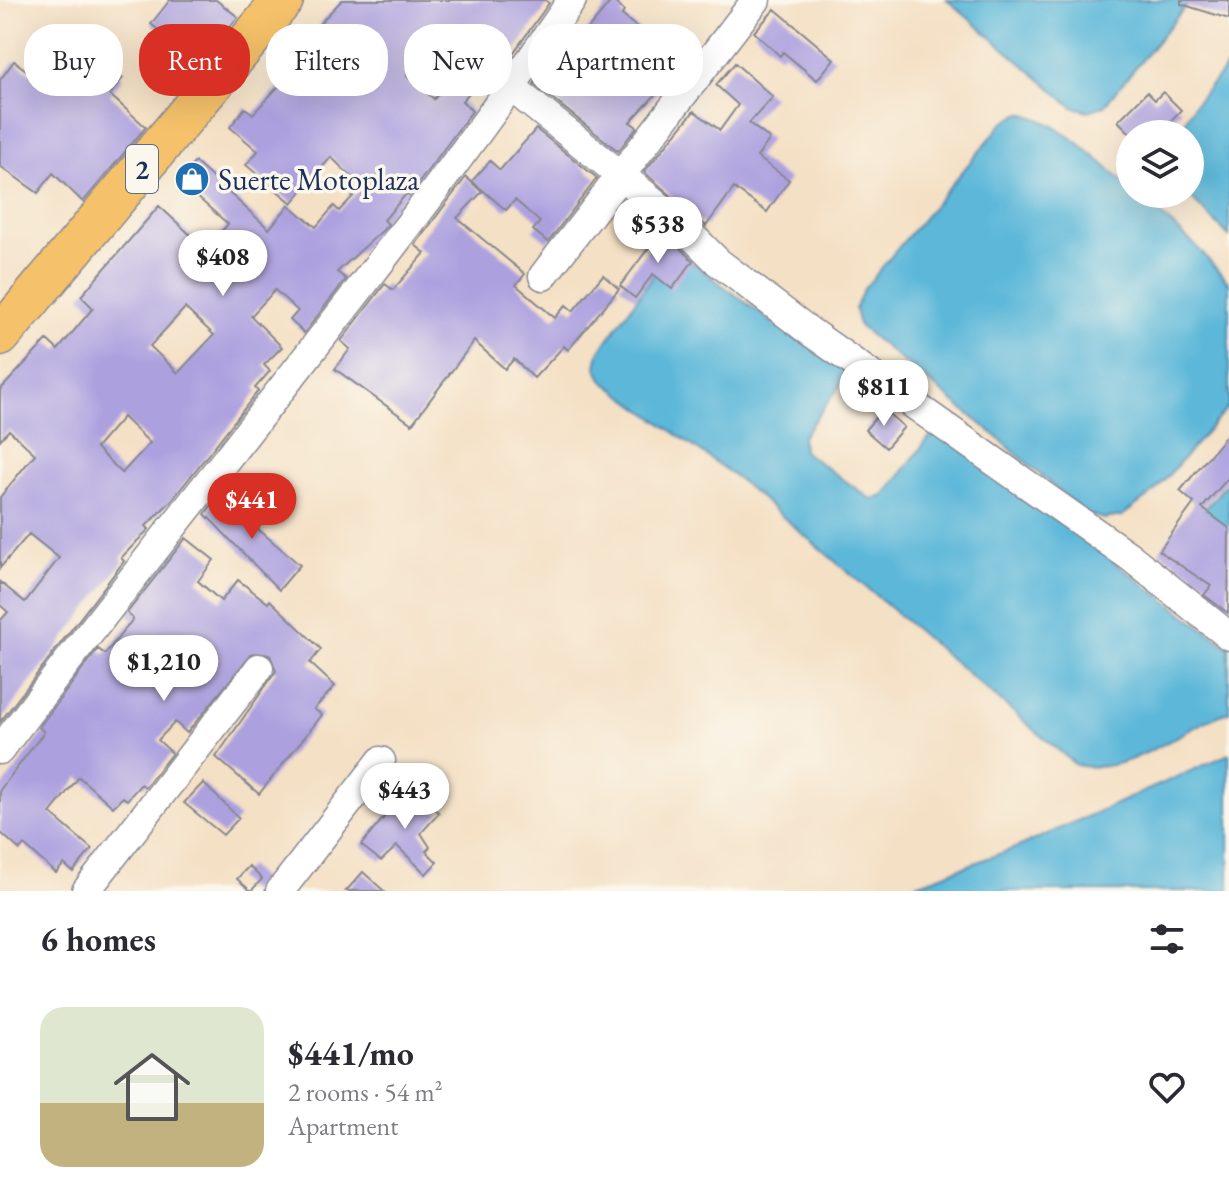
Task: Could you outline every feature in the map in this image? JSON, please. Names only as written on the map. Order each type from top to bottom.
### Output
[{"type":"highway","name":"2","points":[[0,336],[283,0]]},
{"type":"street","points":[[572,0],[512,88],[674,218],[718,262],[1129,556],[1229,636]]},
{"type":"street","points":[[543,276],[756,0]]},
{"type":"street","points":[[0,750],[506,96]]},
{"type":"street","points":[[86,891],[259,668]]},
{"type":"street","points":[[280,891],[381,761]]},
{"type":"water","points":[[947,0],[1191,0],[1104,106],[1088,111],[1073,107]]},
{"type":"water","points":[[1229,64],[1229,236],[1201,208],[1204,208],[1204,120],[1185,120]]},
{"type":"water","points":[[1021,113],[1065,134],[1116,176],[1116,208],[1153,208],[1196,246],[1229,283],[1229,406],[1154,492],[1122,516],[1104,519],[1084,513],[996,436],[859,326],[855,309],[863,290],[1002,124]]},
{"type":"water","points":[[673,248],[777,326],[845,369],[846,378],[802,437],[803,451],[871,499],[884,496],[935,430],[1229,647],[1229,712],[1136,758],[1097,767],[1076,765],[733,475],[603,381],[596,367],[599,352]]},
{"type":"water","points":[[1229,481],[1229,531],[1203,511]]},
{"type":"water","points":[[1229,754],[1229,891],[898,891],[1018,847]]},
{"type":"building","points":[[170,0],[216,0],[238,17],[232,24],[151,24]]},
{"type":"building","points":[[342,0],[545,0],[549,3],[534,24],[528,24],[528,32],[512,55],[512,24],[404,24],[404,96],[430,96],[434,99],[437,96],[466,96],[462,101],[472,111],[409,196],[406,194],[384,220],[388,224],[383,230],[337,272],[346,279],[304,333],[290,320],[298,311],[275,290],[251,316],[282,347],[264,365],[270,371],[255,388],[258,391],[172,500],[146,526],[149,529],[121,558],[124,561],[0,722],[0,621],[8,612],[0,605],[0,582],[25,602],[59,558],[29,534],[0,568],[0,497],[35,454],[9,430],[0,440],[0,390],[47,340],[58,350],[93,308],[81,296],[159,206],[206,249],[228,224],[179,181],[195,162],[269,229],[289,205],[316,227],[334,206],[339,211],[362,187],[331,157],[292,203],[246,165],[258,151],[230,127],[245,108],[253,114],[270,96],[388,96],[388,24],[319,24]],"holes":[[[185,308],[214,335],[178,373],[150,346]],[[123,417],[150,443],[122,473],[96,448]]]},
{"type":"building","points":[[612,0],[633,24],[592,24]]},
{"type":"building","points":[[1181,0],[1229,0],[1229,19],[1181,4]]},
{"type":"building","points":[[775,9],[834,59],[817,80],[783,52],[780,56],[754,32]]},
{"type":"building","points":[[14,61],[24,68],[24,96],[111,96],[146,127],[83,202],[53,173],[38,193],[0,166],[0,80]]},
{"type":"building","points":[[735,63],[773,97],[749,123],[770,139],[757,157],[789,180],[767,212],[734,188],[706,226],[644,172],[694,111],[720,130],[738,105],[716,85]]},
{"type":"building","points":[[1147,92],[1155,100],[1163,92],[1181,110],[1171,120],[1119,120]]},
{"type":"building","points":[[549,96],[654,96],[630,122],[637,127],[618,151]]},
{"type":"building","points":[[536,129],[597,178],[548,242],[533,230],[540,222],[515,200],[506,210],[472,181],[490,161],[500,170]]},
{"type":"building","points":[[466,177],[482,192],[457,218],[525,274],[516,285],[555,318],[566,305],[573,311],[603,275],[619,289],[568,350],[564,346],[534,378],[514,359],[505,369],[474,341],[412,424],[335,369],[350,349],[341,341],[385,284],[393,290],[425,253],[415,245]]},
{"type":"building","points":[[662,230],[693,261],[672,289],[653,274],[635,298],[620,286]]},
{"type":"building","points":[[883,409],[904,427],[886,448],[865,430]]},
{"type":"building","points":[[1229,432],[1229,477],[1202,508],[1229,528],[1228,613],[1204,595],[1211,586],[1159,551],[1194,503],[1180,491]]},
{"type":"building","points":[[228,495],[256,520],[252,524],[300,565],[279,590],[205,514],[218,497],[222,502]]},
{"type":"building","points":[[186,538],[214,560],[198,581],[221,601],[238,580],[268,603],[270,600],[321,649],[310,663],[335,686],[314,709],[322,715],[259,794],[216,757],[276,671],[270,655],[252,653],[187,733],[175,722],[158,740],[172,753],[145,787],[141,784],[127,800],[123,797],[113,807],[79,777],[50,813],[92,849],[73,872],[64,864],[56,873],[24,845],[20,850],[0,832],[0,790],[44,732],[39,727],[98,649],[105,654],[133,619],[127,613]]},
{"type":"building","points":[[395,770],[411,782],[400,795],[385,783]]},
{"type":"building","points":[[203,783],[239,818],[223,835],[184,803]]},
{"type":"building","points":[[410,786],[439,813],[421,833],[430,847],[426,851],[437,862],[426,874],[397,846],[381,861],[361,845]]},
{"type":"building","points":[[249,866],[262,879],[251,891],[237,879]]},
{"type":"building","points":[[363,872],[384,891],[346,891]]},
{"type":"place","name":"Suerte Motoplaza","points":[[192,179]]}]
